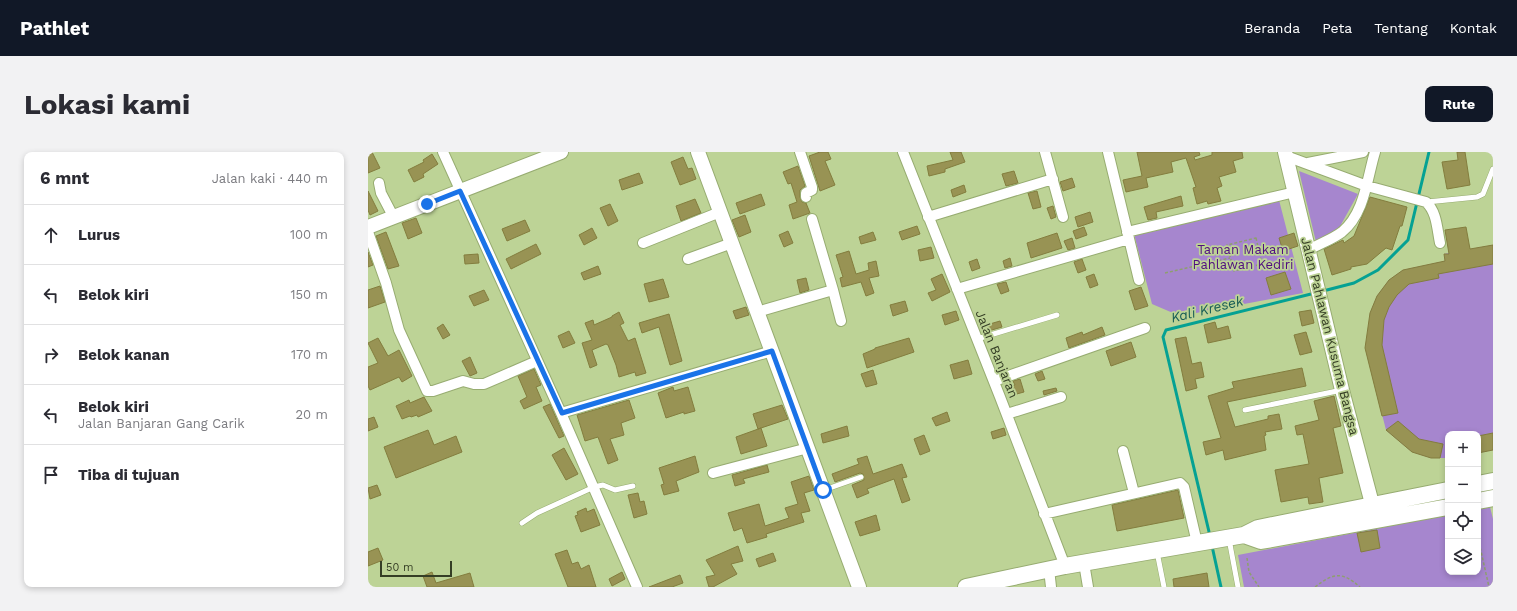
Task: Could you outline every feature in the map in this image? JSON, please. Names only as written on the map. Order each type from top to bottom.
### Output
[{"type":"main road","points":[[1481,483],[1493,481]]},
{"type":"main road","points":[[1374,513],[1445,491]]},
{"type":"main road","points":[[1481,500],[1493,498]]},
{"type":"main road","points":[[966,587],[1057,568],[1232,537],[1258,528],[1374,513],[1445,507]]},
{"type":"street","points":[[443,152],[562,413],[637,587]]},
{"type":"street","points":[[698,152],[858,587]]},
{"type":"street","points":[[800,152],[812,187],[812,190],[806,193],[806,197]]},
{"type":"street","name":"Jalan Banjaran","points":[[904,152],[928,217],[1007,414],[1044,514],[1057,568],[1051,587]]},
{"type":"street","points":[[1045,152],[1063,217]]},
{"type":"street","points":[[1108,152],[1140,280]]},
{"type":"street","points":[[1308,164],[1363,152]]},
{"type":"street","points":[[1309,250],[1341,233],[1349,225],[1362,201],[1375,152]]},
{"type":"street","points":[[368,227],[554,153]]},
{"type":"street","points":[[1286,154],[1308,164],[1367,186],[1426,202],[1432,207],[1440,243]]},
{"type":"street","name":"Jalan Pahlawan Kusuma Bangsa","points":[[1286,154],[1342,390],[1374,513]]},
{"type":"street","points":[[928,217],[1053,179]]},
{"type":"street","points":[[378,183],[383,198],[393,216]]},
{"type":"street","points":[[957,289],[1128,236],[1295,192]]},
{"type":"street","points":[[643,243],[720,212]]},
{"type":"street","points":[[812,219],[841,321]]},
{"type":"street","points":[[368,232],[386,283],[399,330],[427,392],[463,381],[474,384],[484,384],[537,361]]},
{"type":"street","points":[[688,259],[732,243]]},
{"type":"street","points":[[757,312],[833,290]]},
{"type":"street","points":[[994,381],[1145,328]]},
{"type":"street","points":[[562,413],[772,351]]},
{"type":"street","points":[[1007,414],[1061,397]]},
{"type":"street","points":[[713,473],[808,448]]},
{"type":"street","points":[[1123,451],[1134,492]]},
{"type":"street","points":[[1044,514],[1177,483],[1182,484],[1202,542]]},
{"type":"street","points":[[1084,563],[1088,587]]},
{"type":"lane","points":[[1426,202],[1483,194],[1493,169]]},
{"type":"lane","points":[[977,339],[1057,315]]},
{"type":"lane","points":[[1245,410],[1342,390]]},
{"type":"lane","points":[[823,490],[861,477]]},
{"type":"lane","points":[[522,523],[537,513],[594,487],[603,485],[615,490],[633,486]]},
{"type":"lane","points":[[1232,537],[1238,587]]},
{"type":"lane","points":[[1157,551],[1164,587]]},
{"type":"path","points":[[1256,238],[1259,251],[1262,264],[1234,271],[1227,245],[1256,238]]},
{"type":"path","points":[[1259,251],[1279,246]]},
{"type":"path","points":[[1165,272],[1230,258]]},
{"type":"path","points":[[1478,539],[1489,587]]},
{"type":"path","points":[[1246,558],[1249,572],[1259,587]]},
{"type":"path","points":[[1315,587],[1327,577],[1337,575],[1350,578],[1360,587]]},
{"type":"green space","points":[[1299,171],[1358,194],[1338,230],[1316,242]]},
{"type":"green space","name":"Taman Makam Pahlawan Kediri","points":[[1279,200],[1303,293],[1180,316],[1152,304],[1134,234]]},
{"type":"green space","points":[[1493,245],[1493,450],[1481,452],[1481,431],[1445,431],[1445,458],[1431,458],[1412,452],[1386,430],[1366,351],[1370,313],[1377,296],[1389,280],[1403,270],[1445,261],[1444,254]]},
{"type":"green space","points":[[1490,507],[1493,519],[1493,587],[1244,587],[1238,555],[1445,516],[1445,575],[1481,575],[1481,508]]},
{"type":"building","points":[[368,152],[372,152],[380,168],[368,173]]},
{"type":"building","points":[[820,152],[828,152],[831,159],[825,161],[835,185],[820,191],[809,156]]},
{"type":"building","points":[[950,152],[961,152],[965,162],[945,169],[945,172],[929,176],[927,166],[953,160]]},
{"type":"building","points":[[1137,152],[1199,152],[1200,155],[1194,157],[1195,160],[1212,155],[1212,152],[1242,152],[1243,158],[1233,161],[1236,172],[1219,177],[1222,186],[1217,188],[1221,201],[1208,204],[1207,201],[1197,204],[1193,188],[1196,187],[1186,158],[1171,162],[1173,172],[1146,178],[1148,187],[1126,192],[1123,180],[1142,176]]},
{"type":"building","points":[[1457,152],[1465,152],[1470,185],[1447,189],[1442,162],[1458,160]]},
{"type":"building","points":[[432,154],[438,164],[423,174],[424,177],[414,182],[408,170],[424,162],[423,160]]},
{"type":"building","points":[[683,157],[688,169],[692,168],[696,179],[680,185],[671,162]]},
{"type":"building","points":[[798,166],[805,186],[800,190],[800,197],[802,202],[806,203],[810,213],[793,219],[789,205],[797,202],[791,183],[788,184],[783,172]]},
{"type":"building","points":[[1014,171],[1018,183],[1006,186],[1002,174]]},
{"type":"building","points":[[639,173],[643,183],[622,190],[619,180]]},
{"type":"building","points":[[1072,178],[1075,187],[1063,191],[1060,182]]},
{"type":"building","points":[[964,185],[966,192],[953,197],[951,190]]},
{"type":"building","points":[[368,191],[378,211],[370,215],[368,210]]},
{"type":"building","points":[[1037,191],[1041,207],[1033,209],[1028,193]]},
{"type":"building","points":[[761,194],[765,205],[740,214],[736,203]]},
{"type":"building","points":[[1181,196],[1183,206],[1156,212],[1157,218],[1148,220],[1144,207]]},
{"type":"building","points":[[1370,197],[1407,207],[1402,226],[1400,226],[1392,250],[1386,248],[1367,264],[1351,267],[1351,269],[1332,275],[1324,249],[1343,240],[1344,243],[1354,236]]},
{"type":"building","points":[[695,199],[701,213],[681,221],[676,206]]},
{"type":"building","points":[[610,204],[618,221],[608,226],[600,208]]},
{"type":"building","points":[[1053,206],[1056,217],[1051,219],[1047,208]]},
{"type":"building","points":[[1090,212],[1093,222],[1078,227],[1075,217]]},
{"type":"building","points":[[745,215],[751,232],[739,237],[732,220]]},
{"type":"building","points":[[416,218],[422,233],[408,239],[402,223]]},
{"type":"building","points":[[525,220],[530,231],[507,241],[502,229]]},
{"type":"building","points":[[917,226],[920,234],[902,240],[899,232]]},
{"type":"building","points":[[1084,227],[1087,235],[1076,239],[1073,231]]},
{"type":"building","points":[[1466,227],[1470,249],[1493,245],[1493,264],[1438,274],[1439,278],[1409,284],[1397,295],[1389,307],[1384,320],[1382,345],[1398,413],[1382,416],[1365,348],[1370,313],[1377,296],[1389,280],[1403,270],[1445,261],[1444,254],[1449,254],[1445,230]]},
{"type":"building","points":[[592,228],[597,238],[584,245],[579,235]]},
{"type":"building","points":[[788,231],[793,243],[784,247],[779,235]]},
{"type":"building","points":[[386,232],[399,266],[388,269],[376,236]]},
{"type":"building","points":[[873,232],[876,240],[861,244],[859,237]]},
{"type":"building","points":[[1057,233],[1062,248],[1031,258],[1027,243]]},
{"type":"building","points":[[1294,233],[1298,246],[1283,251],[1279,238]]},
{"type":"building","points":[[1072,238],[1075,248],[1068,250],[1064,241]]},
{"type":"building","points":[[536,244],[541,254],[511,269],[506,259]]},
{"type":"building","points":[[931,247],[934,258],[920,261],[918,250]]},
{"type":"building","points":[[849,251],[856,274],[869,270],[868,263],[876,261],[879,276],[869,278],[874,293],[866,296],[861,282],[842,287],[840,278],[843,277],[836,255]]},
{"type":"building","points":[[368,252],[373,265],[368,267]]},
{"type":"building","points":[[478,254],[479,263],[465,264],[464,255]]},
{"type":"building","points":[[1010,258],[1012,266],[1005,268],[1003,261]]},
{"type":"building","points":[[977,259],[980,268],[972,271],[969,262]]},
{"type":"building","points":[[1082,259],[1086,270],[1078,273],[1074,262]]},
{"type":"building","points":[[598,266],[601,274],[584,280],[581,273]]},
{"type":"building","points":[[1285,272],[1291,289],[1271,295],[1266,278]]},
{"type":"building","points":[[942,274],[950,292],[932,301],[928,293],[936,290],[931,279]]},
{"type":"building","points":[[1094,274],[1098,285],[1090,288],[1086,277]]},
{"type":"building","points":[[806,278],[809,290],[800,293],[797,280]]},
{"type":"building","points":[[663,279],[669,297],[649,302],[644,284]]},
{"type":"building","points":[[1006,282],[1009,291],[1001,294],[997,284]]},
{"type":"building","points":[[380,286],[385,302],[368,308],[368,290]]},
{"type":"building","points":[[1141,287],[1148,306],[1135,310],[1129,291]]},
{"type":"building","points":[[484,290],[489,300],[474,306],[469,296]]},
{"type":"building","points":[[905,301],[908,311],[893,316],[890,305]]},
{"type":"building","points":[[746,307],[749,315],[736,319],[733,311]]},
{"type":"building","points":[[1311,310],[1314,323],[1302,326],[1299,312]]},
{"type":"building","points":[[956,311],[959,320],[945,325],[942,315]]},
{"type":"building","points":[[619,312],[624,323],[620,325],[628,341],[635,338],[646,373],[636,376],[635,372],[619,377],[616,365],[608,345],[606,344],[592,350],[597,365],[590,368],[582,343],[592,340],[585,323],[593,320],[594,325],[612,317]]},
{"type":"building","points":[[669,314],[682,361],[670,365],[659,327],[642,333],[639,323]]},
{"type":"building","points":[[1000,321],[1002,327],[985,332],[983,326]]},
{"type":"building","points":[[1215,322],[1217,329],[1228,326],[1231,338],[1208,343],[1204,325]]},
{"type":"building","points":[[443,324],[450,335],[443,339],[437,328]]},
{"type":"building","points":[[1102,327],[1105,335],[1069,348],[1066,338],[1082,332],[1083,335]]},
{"type":"building","points":[[569,331],[575,343],[563,348],[558,336]]},
{"type":"building","points":[[1306,332],[1312,352],[1300,355],[1294,335]]},
{"type":"building","points":[[1186,337],[1192,364],[1201,362],[1204,377],[1195,379],[1197,388],[1186,391],[1175,339]]},
{"type":"building","points":[[378,338],[388,356],[399,350],[412,376],[402,382],[399,377],[370,390],[368,386],[368,367],[378,363],[368,343]]},
{"type":"building","points":[[909,338],[914,352],[867,368],[863,354],[875,348]]},
{"type":"building","points":[[1131,342],[1136,357],[1111,366],[1106,351]]},
{"type":"building","points":[[470,357],[477,373],[470,376],[462,361]]},
{"type":"building","points":[[968,360],[972,374],[954,379],[950,365]]},
{"type":"building","points":[[1302,368],[1306,386],[1227,402],[1235,427],[1268,419],[1268,416],[1279,414],[1282,429],[1265,432],[1266,435],[1264,436],[1266,450],[1225,460],[1223,450],[1206,455],[1203,442],[1221,438],[1208,396],[1234,388],[1232,382]]},
{"type":"building","points":[[534,369],[541,385],[536,387],[542,401],[524,409],[520,401],[527,397],[518,376]]},
{"type":"building","points":[[873,370],[877,384],[866,387],[861,374]]},
{"type":"building","points":[[1042,371],[1045,379],[1038,381],[1035,374]]},
{"type":"building","points":[[1020,379],[1024,392],[1013,395],[1011,386],[1015,385],[1013,381]]},
{"type":"building","points":[[673,387],[674,391],[688,387],[695,411],[684,414],[684,412],[666,418],[658,393]]},
{"type":"building","points":[[1056,388],[1057,391],[1044,395],[1043,391]]},
{"type":"building","points":[[1334,396],[1341,426],[1333,428],[1343,473],[1319,478],[1323,502],[1309,504],[1308,497],[1281,502],[1275,470],[1309,464],[1303,434],[1297,435],[1295,426],[1319,420],[1314,401]]},
{"type":"building","points":[[424,397],[432,411],[418,417],[417,415],[402,419],[396,406],[409,400],[410,403]]},
{"type":"building","points":[[629,400],[635,418],[621,423],[624,435],[610,439],[618,460],[608,464],[598,437],[585,441],[577,415]]},
{"type":"building","points":[[550,404],[564,436],[559,438],[543,407]]},
{"type":"building","points":[[782,405],[788,419],[758,429],[753,414]]},
{"type":"building","points":[[947,412],[950,421],[936,426],[932,418]]},
{"type":"building","points":[[374,417],[378,427],[368,431],[368,419]]},
{"type":"building","points":[[1398,421],[1419,439],[1443,444],[1440,458],[1431,458],[1412,452],[1386,430]]},
{"type":"building","points":[[847,426],[849,436],[823,443],[821,434]]},
{"type":"building","points":[[761,428],[767,446],[741,454],[736,437]]},
{"type":"building","points":[[1004,428],[1006,435],[993,439],[991,432]]},
{"type":"building","points":[[428,430],[434,445],[456,436],[462,452],[396,478],[384,447]]},
{"type":"building","points":[[1493,433],[1493,450],[1481,452],[1481,435]]},
{"type":"building","points":[[924,435],[930,451],[920,455],[914,439]]},
{"type":"building","points":[[564,448],[578,474],[566,480],[552,455]]},
{"type":"building","points":[[695,456],[699,472],[676,481],[679,491],[664,495],[661,485],[664,484],[659,468]]},
{"type":"building","points":[[867,456],[873,474],[902,464],[907,477],[902,478],[910,500],[902,503],[894,479],[867,489],[869,493],[857,498],[852,485],[864,480],[863,474],[860,473],[835,482],[832,474],[859,464],[857,459]]},
{"type":"building","points":[[767,465],[769,472],[743,479],[745,483],[735,486],[732,475]]},
{"type":"building","points":[[809,476],[814,490],[804,493],[810,511],[801,513],[804,522],[766,534],[767,537],[747,543],[742,528],[734,531],[728,513],[759,504],[765,526],[789,518],[785,508],[798,504],[791,482]]},
{"type":"building","points":[[377,485],[381,495],[370,499],[368,488]]},
{"type":"building","points":[[1178,490],[1184,518],[1117,531],[1112,505]]},
{"type":"building","points":[[638,493],[640,502],[644,501],[647,514],[634,518],[628,495]]},
{"type":"building","points":[[586,508],[587,512],[594,509],[600,525],[581,532],[575,516],[578,515],[577,512]]},
{"type":"building","points":[[876,515],[880,530],[860,536],[855,522]]},
{"type":"building","points":[[1377,530],[1380,548],[1361,552],[1357,533]]},
{"type":"building","points":[[738,546],[743,561],[731,564],[737,574],[713,587],[709,587],[706,577],[715,575],[706,560]]},
{"type":"building","points":[[378,548],[383,560],[368,566],[368,552]]},
{"type":"building","points":[[567,550],[572,564],[578,562],[581,569],[589,565],[596,587],[568,587],[555,554]]},
{"type":"building","points":[[773,553],[776,561],[759,567],[756,559]]},
{"type":"building","points":[[432,572],[436,583],[470,573],[474,587],[427,587],[423,576]]},
{"type":"building","points":[[622,572],[625,579],[612,586],[609,579]]},
{"type":"building","points":[[1207,573],[1209,587],[1174,587],[1173,579]]},
{"type":"building","points":[[680,575],[683,583],[672,587],[649,587]]},
{"type":"waterway","name":"Kali Kresek","points":[[1323,291],[1354,283],[1378,270],[1408,240],[1429,152]]},
{"type":"waterway","name":"Kali Kresek","points":[[1210,536],[1163,337],[1166,330],[1315,293]]},
{"type":"waterway","name":"Kali Kresek","points":[[1212,546],[1221,587]]},
{"type":"route","points":[[427,204],[460,191],[562,413],[772,351],[823,490]]}]
